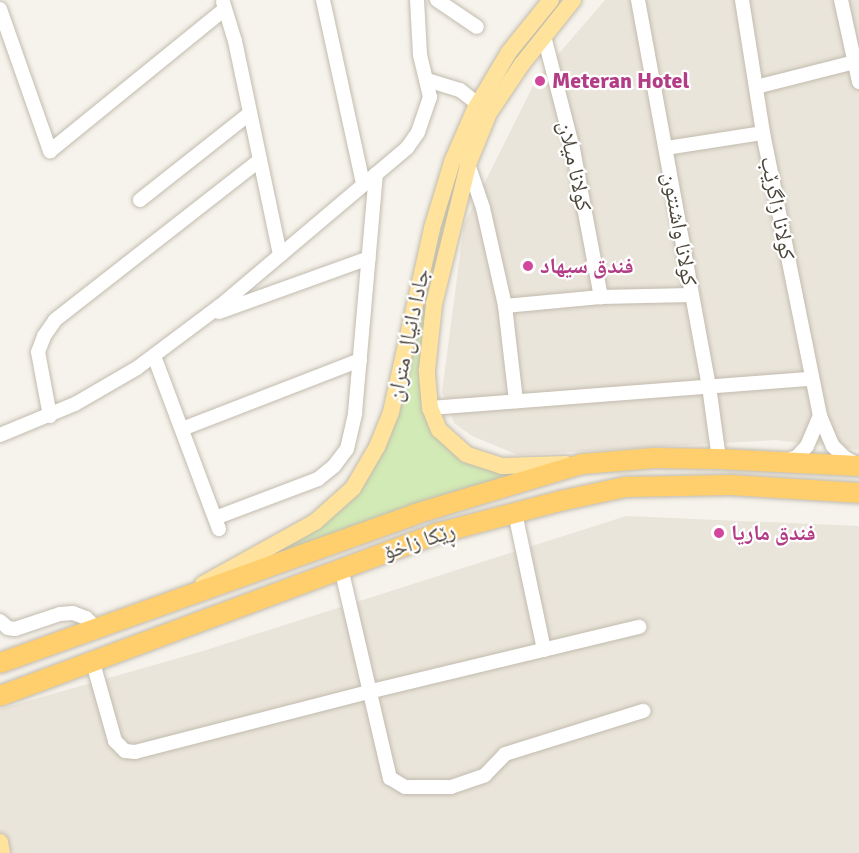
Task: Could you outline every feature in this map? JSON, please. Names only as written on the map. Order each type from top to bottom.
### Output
[{"type":"highway","name":"ڕێکا زاخۆ","points":[[0,663],[415,514],[582,464],[655,458],[859,466]]},
{"type":"highway","name":"ڕێکا زاخۆ","points":[[0,696],[435,534],[515,513],[626,487],[729,485],[859,493]]},
{"type":"main road","name":"جادا دانيال متران","points":[[551,0],[509,52],[478,104],[462,159],[434,304],[427,370],[430,408],[439,430],[466,454],[502,466],[582,464]]},
{"type":"main road","name":"جادا دانيال متران","points":[[180,599],[232,566],[315,522],[353,488],[377,447],[391,412],[432,228],[462,159],[522,64],[573,0]]},
{"type":"main road","points":[[0,842],[2,853]]},
{"type":"street","points":[[323,0],[363,184]]},
{"type":"street","points":[[0,435],[50,416],[117,381],[154,356],[207,316],[400,155],[418,132],[428,106],[427,80],[420,55],[417,0]]},
{"type":"street","points":[[437,0],[477,27]]},
{"type":"street","name":"كولانا واشنتون","points":[[638,0],[709,386],[719,459]]},
{"type":"street","name":"كولانا زاگرێب","points":[[742,0],[763,133],[820,416],[833,446],[845,458],[859,466]]},
{"type":"street","points":[[841,0],[857,62],[859,82]]},
{"type":"street","points":[[0,9],[50,151],[224,4],[235,41],[280,255]]},
{"type":"street","name":"كولانا ميلان","points":[[544,36],[573,149],[601,297]]},
{"type":"street","points":[[756,87],[857,62]]},
{"type":"street","points":[[427,80],[460,90],[478,104]]},
{"type":"street","points":[[140,200],[250,113]]},
{"type":"street","points":[[666,148],[763,133]]},
{"type":"street","points":[[462,159],[505,306],[516,401]]},
{"type":"street","points":[[50,416],[38,352],[44,336],[55,320],[260,160]]},
{"type":"street","points":[[154,356],[217,523],[307,484],[334,466],[347,449],[353,426],[376,174]]},
{"type":"street","points":[[207,316],[369,258]]},
{"type":"street","points":[[505,306],[601,297],[691,295]]},
{"type":"street","points":[[182,429],[360,360]]},
{"type":"street","points":[[430,408],[811,379]]},
{"type":"street","points":[[783,462],[796,457],[807,446],[820,416]]},
{"type":"street","points":[[515,513],[544,650]]},
{"type":"street","points":[[341,568],[372,691],[390,778],[405,787],[451,787],[485,775],[506,754],[643,711]]},
{"type":"street","points":[[0,621],[8,628],[15,629],[60,614],[73,613],[86,618],[97,629]]},
{"type":"street","points":[[93,663],[115,741],[130,752],[639,627]]},
{"type":"shaded area","points":[[605,0],[859,0],[859,450],[776,440],[518,455],[472,436],[454,423],[442,392],[464,224],[536,80]]},
{"type":"shaded area","points":[[626,516],[859,526],[859,853],[0,853],[0,709],[203,651]]},
{"type":"green space","points":[[447,199],[452,199],[419,372],[459,457],[481,468],[524,471],[264,559],[350,500],[370,475],[387,444],[404,394]]},
{"type":"place","name":"Meteran Hotel","points":[[540,81]]},
{"type":"place","name":"فندق سيهاد","points":[[528,266]]},
{"type":"place","name":"فندق ماريا","points":[[719,533]]}]
